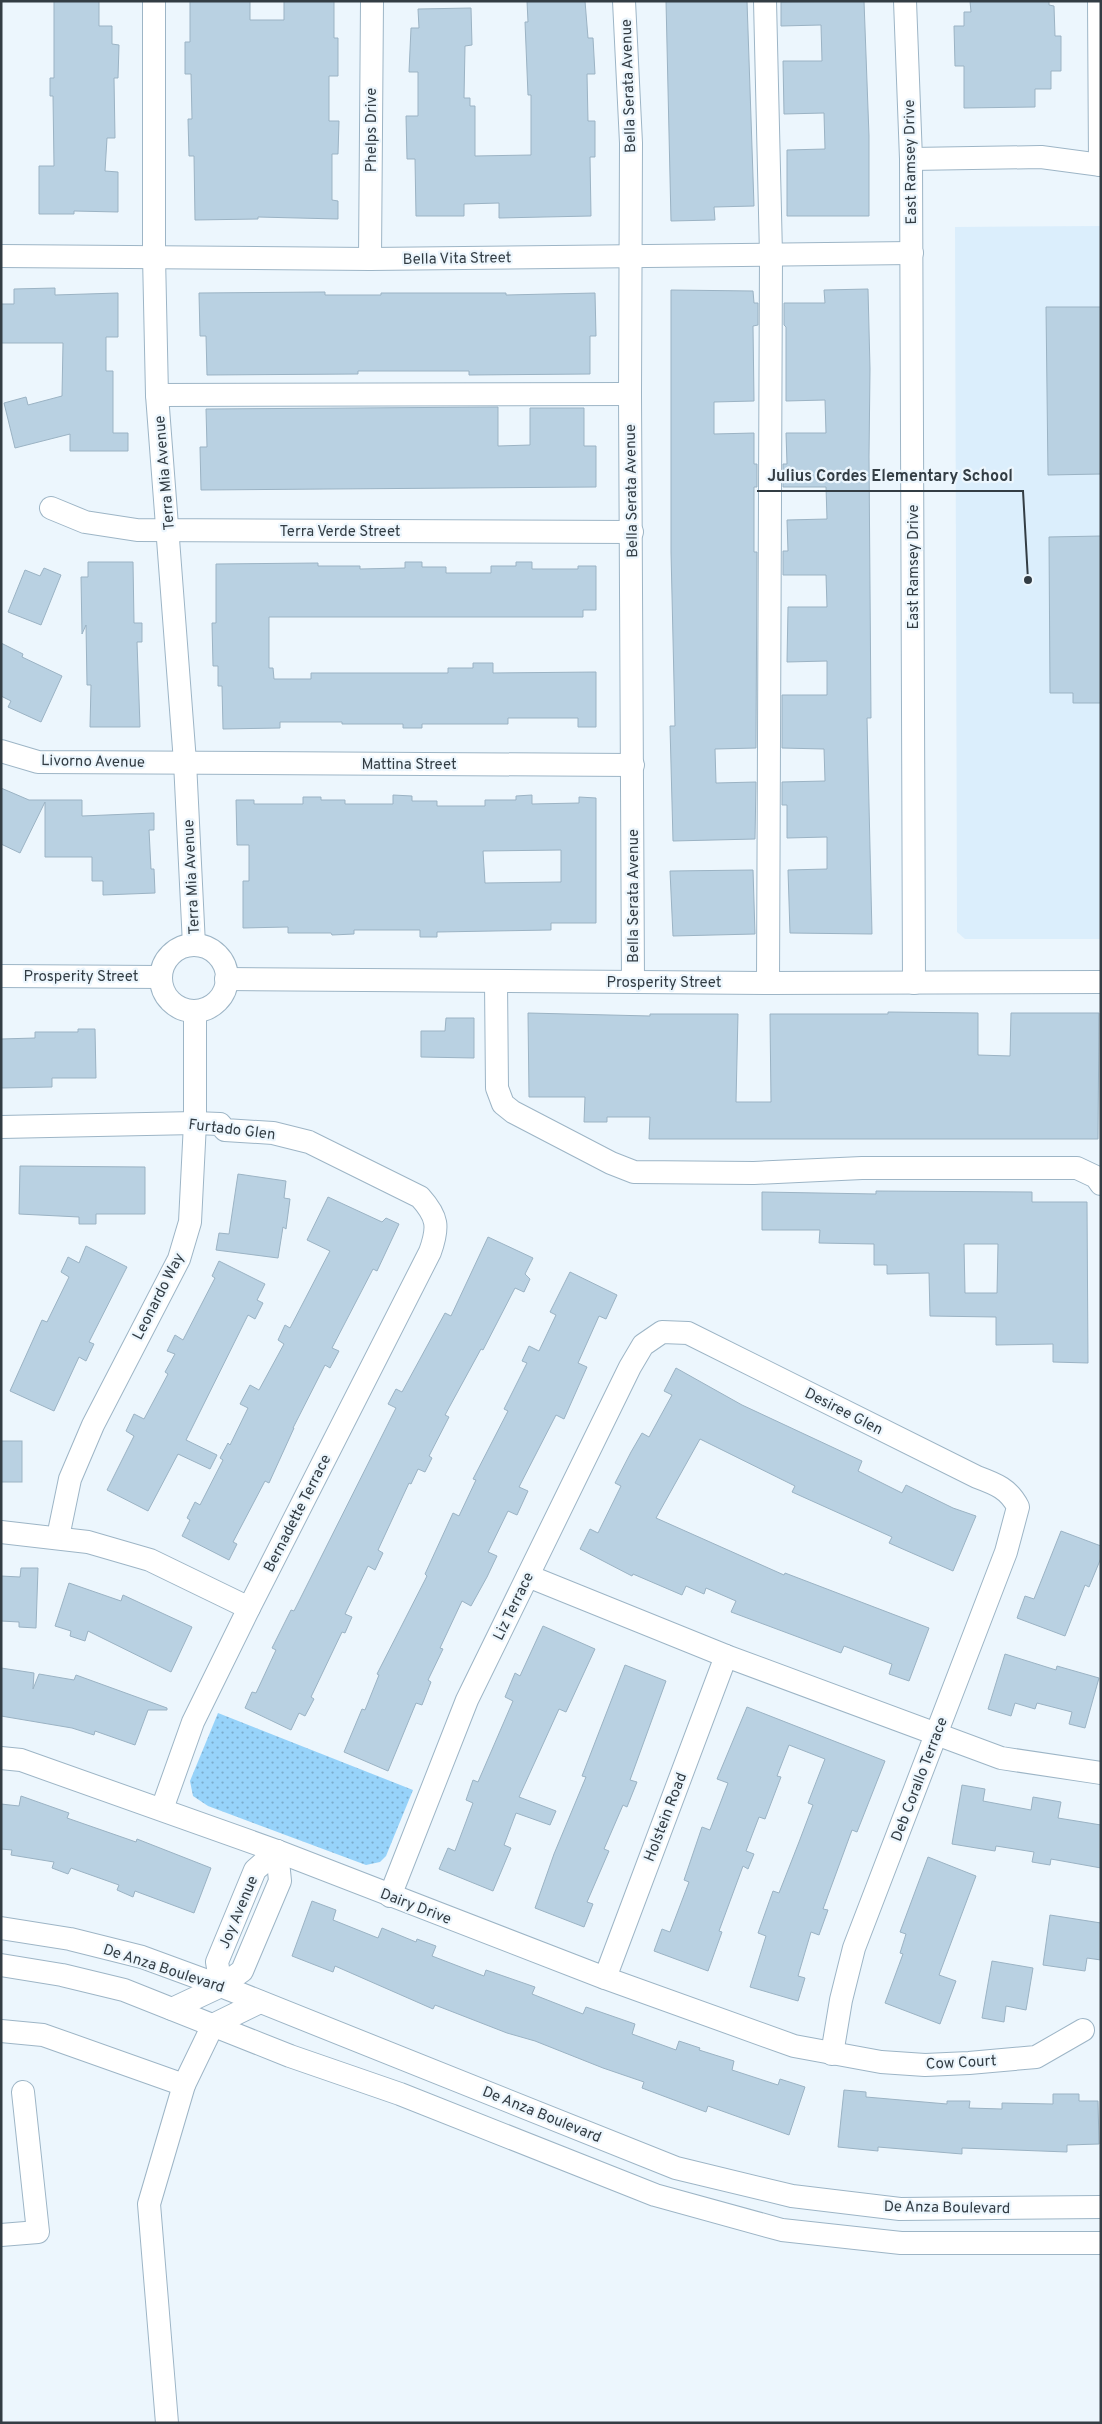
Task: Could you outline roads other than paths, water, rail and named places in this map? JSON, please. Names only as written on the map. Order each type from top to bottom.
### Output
[{"type":"street","name":"Terra Mia Avenue","points":[[154,1],[154,256],[157,395],[185,762],[194,945]]},
{"type":"street","name":"Phelps Drive","points":[[370,259],[372,1]]},
{"type":"street","name":"Bella Serata Avenue","points":[[624,1],[631,143],[630,394],[634,981]]},
{"type":"street","points":[[765,1],[771,255],[768,983]]},
{"type":"street","name":"East Ramsey Drive","points":[[905,1],[911,159],[912,253],[914,982]]},
{"type":"street","points":[[911,159],[1041,158],[1100,165],[1099,1]]},
{"type":"street","name":"Bella Vita Street","points":[[1,256],[370,259],[912,253]]},
{"type":"street","points":[[157,395],[630,394]]},
{"type":"street","name":"Terra Verde Street","points":[[51,508],[85,522],[137,530],[632,532]]},
{"type":"street","name":"Livorno Avenue","points":[[1,751],[38,762],[185,762]]},
{"type":"street","name":"Mattina Street","points":[[185,762],[634,765]]},
{"type":"street","points":[[194,945],[204,947],[221,959],[225,969],[226,980],[220,998],[205,1009],[195,1011],[184,1010],[167,997],[162,988],[160,977],[162,966],[171,954],[184,946],[194,945]]},
{"type":"street","name":"Prosperity Street","points":[[1,976],[160,977]]},
{"type":"street","name":"Prosperity Street","points":[[226,980],[768,983],[1101,982]]},
{"type":"street","points":[[496,982],[497,1088],[503,1104],[513,1112],[544,1129],[611,1163],[634,1172],[754,1173],[862,1168],[1076,1168],[1096,1177],[1101,1184]]},
{"type":"street","name":"Leonardo Way","points":[[58,1537],[70,1479],[93,1425],[179,1259],[190,1222],[195,1122],[195,1011]]},
{"type":"street","name":"Furtado Glen","points":[[1,1127],[195,1122],[220,1124],[225,1130],[273,1133],[309,1142],[420,1197],[432,1210],[435,1221]]},
{"type":"street","name":"Bernadette Terrace","points":[[162,1809],[193,1722],[430,1252],[436,1235],[435,1221]]},
{"type":"street","name":"Desiree Glen","points":[[662,1332],[688,1333],[977,1477],[1000,1485],[1012,1496],[1018,1507]]},
{"type":"street","name":"Liz Terrace","points":[[390,1896],[467,1700],[630,1367],[643,1345],[662,1332]]},
{"type":"street","name":"Deb Corallo Terrace","points":[[832,2054],[841,2000],[854,1948],[1006,1552],[1018,1507]]},
{"type":"street","points":[[1,1532],[58,1537],[88,1542],[150,1560],[249,1608]]},
{"type":"street","points":[[528,1576],[726,1656],[1001,1758],[1101,1773]]},
{"type":"street","name":"Holstein Road","points":[[605,1978],[726,1656]]},
{"type":"street","name":"Dairy Drive","points":[[1,1758],[21,1760],[277,1851],[390,1896],[750,2032],[794,2046],[832,2054]]},
{"type":"street","name":"Joy Avenue","points":[[221,1986],[217,1962],[255,1870],[277,1851]]},
{"type":"street","name":"De Anza Boulevard","points":[[1,1928],[70,1939],[133,1955],[221,1986],[676,2168],[792,2196],[900,2209],[1101,2207]]},
{"type":"street","points":[[1,1966],[62,1975],[124,1990],[290,2056],[400,2094],[655,2195],[782,2230],[901,2242],[1101,2243]]},
{"type":"street","points":[[172,2009],[221,1986]]},
{"type":"street","points":[[167,2423],[149,2204],[184,2084],[213,2026],[260,2002]]},
{"type":"street","name":"Cow Court","points":[[832,2054],[882,2062],[925,2065],[1036,2057],[1083,2030]]},
{"type":"street","points":[[1,2031],[43,2035],[184,2084]]},
{"type":"street","points":[[1,2235],[38,2232],[23,2092]]},
{"type":"place","name":"Julius Cordes Elementary School","points":[[1028,580]]}]
